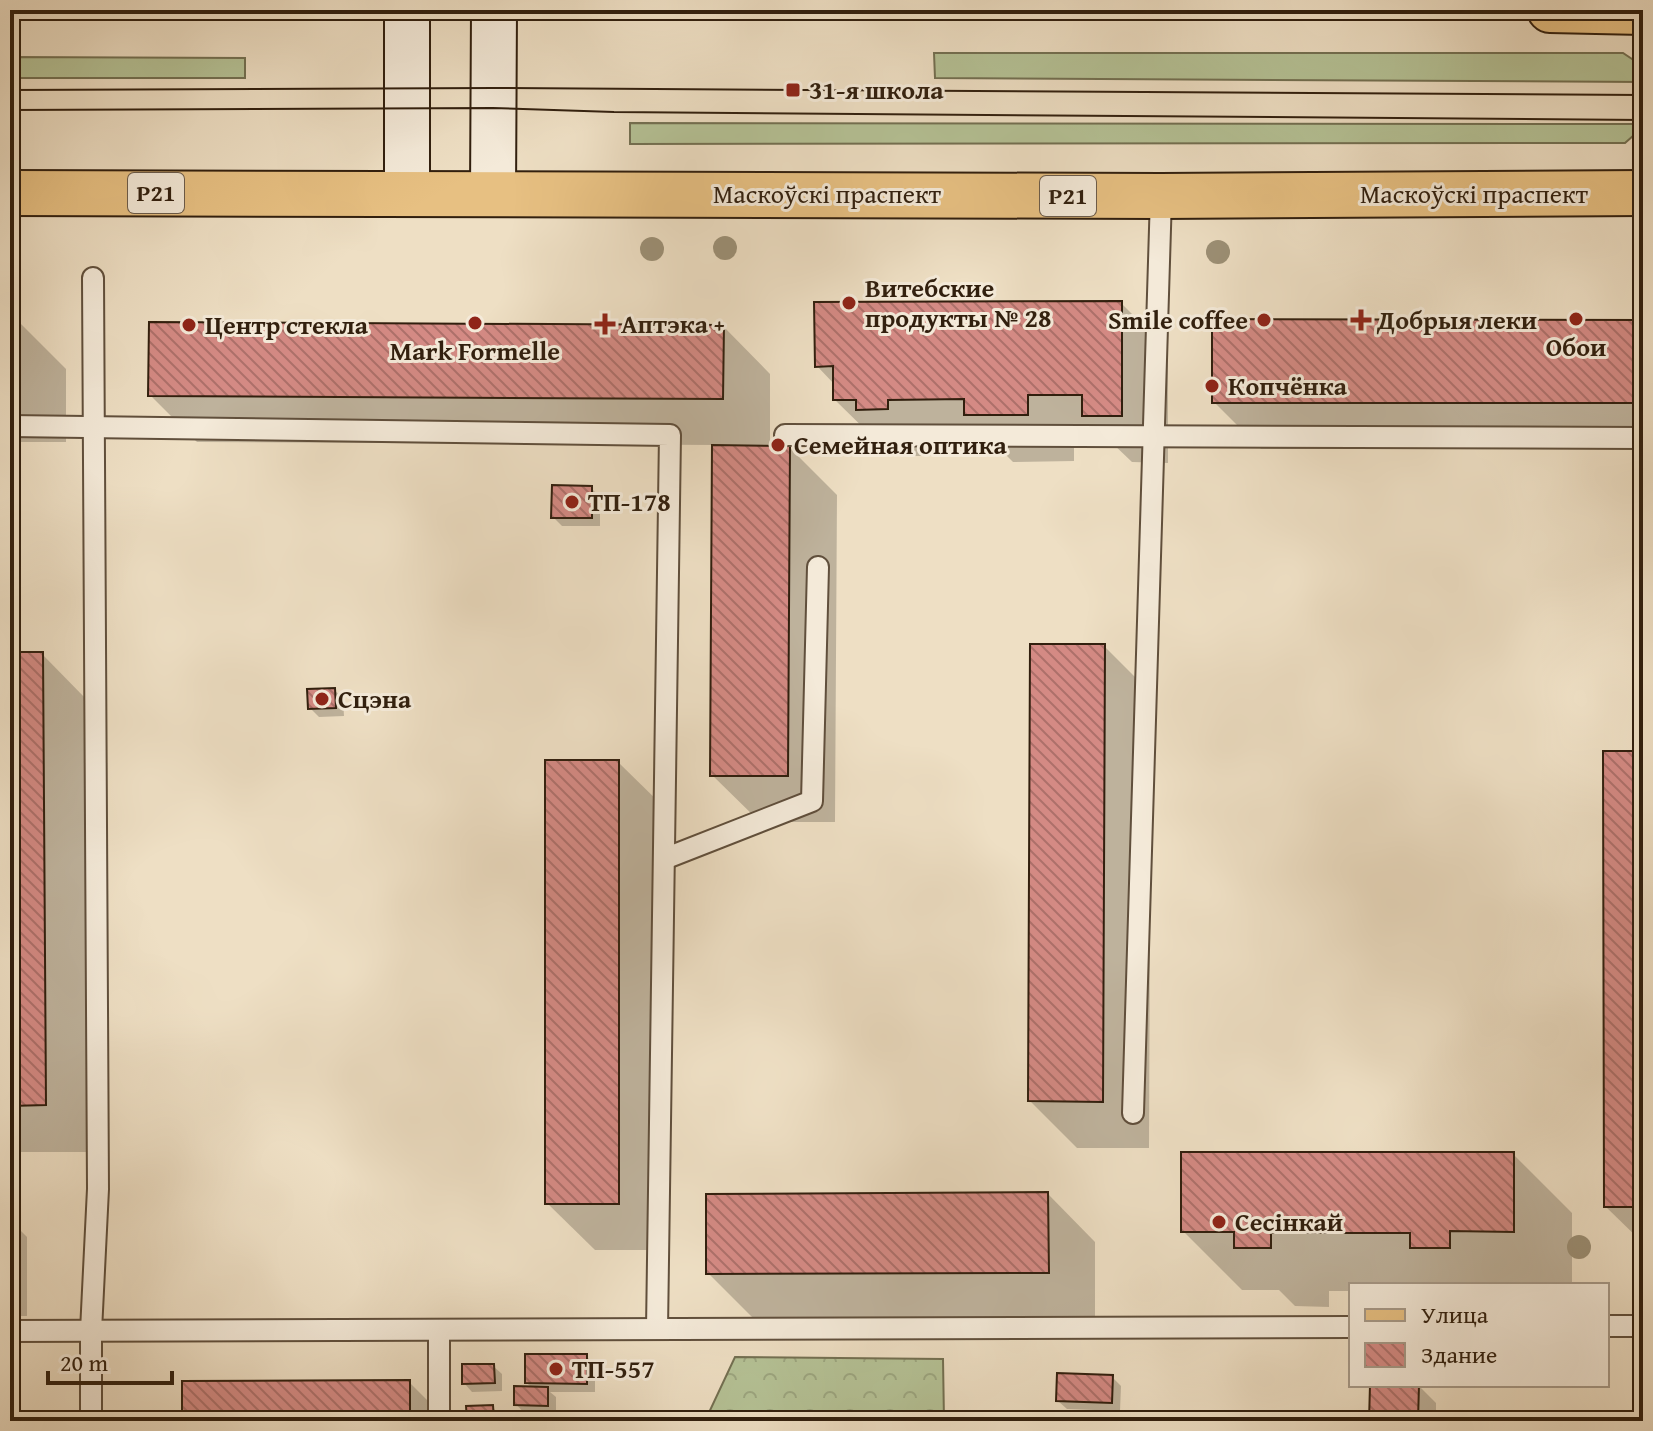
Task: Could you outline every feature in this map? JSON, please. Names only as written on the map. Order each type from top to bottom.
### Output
[{"type":"main road","points":[[407,10],[407,193]]},
{"type":"main road","points":[[493,193],[494,10]]},
{"type":"main road","points":[[1550,10],[1626,12],[1628,24],[1643,39]]},
{"type":"main road","name":"Маскоўскі праспект","points":[[10,193],[1161,196],[1633,185]]},
{"type":"lane","points":[[1133,1113],[1161,196]]},
{"type":"lane","points":[[91,1421],[91,1331],[98,1189],[93,278]]},
{"type":"lane","points":[[10,426],[679,435],[664,859],[657,1329]]},
{"type":"lane","points":[[785,435],[1643,438]]},
{"type":"lane","points":[[664,859],[812,801],[818,567]]},
{"type":"lane","points":[[1609,1326],[1643,1326]]},
{"type":"lane","points":[[10,1331],[1349,1327]]},
{"type":"lane","points":[[439,1330],[439,1421]]},
{"type":"green space","points":[[934,53],[1623,53],[1641,65],[1643,82],[935,78]]},
{"type":"green space","points":[[10,57],[245,58],[245,78],[10,78]]},
{"type":"green space","points":[[630,123],[1643,124],[1643,127],[1625,143],[630,144]]},
{"type":"green space","points":[[735,1357],[943,1359],[944,1421],[705,1421]]},
{"type":"building","points":[[1122,301],[1122,416],[1082,416],[1082,395],[1028,395],[1028,415],[964,415],[964,399],[888,400],[888,409],[856,410],[856,400],[833,400],[833,366],[815,367],[814,302]]},
{"type":"building","points":[[1212,319],[1643,320],[1643,403],[1212,403]]},
{"type":"building","points":[[10,320],[20,320],[20,395],[10,395]]},
{"type":"building","points":[[149,322],[724,325],[723,399],[148,396]]},
{"type":"building","points":[[712,445],[790,446],[788,776],[710,776]]},
{"type":"building","name":"ТП-178","points":[[552,485],[592,486],[592,518],[551,518]]},
{"type":"building","points":[[1030,644],[1105,644],[1103,1102],[1028,1101]]},
{"type":"building","points":[[10,652],[43,652],[46,1105],[10,1106]]},
{"type":"building","name":"Сцэна","points":[[335,688],[336,708],[308,709],[307,689]]},
{"type":"building","points":[[1603,751],[1643,751],[1643,1207],[1604,1207]]},
{"type":"building","points":[[545,760],[619,760],[619,1204],[545,1204]]},
{"type":"building","points":[[1181,1152],[1514,1152],[1514,1232],[1450,1231],[1450,1248],[1410,1248],[1410,1233],[1271,1233],[1271,1248],[1234,1248],[1234,1232],[1181,1232]]},
{"type":"building","points":[[1048,1192],[1049,1273],[706,1274],[706,1194]]},
{"type":"building","name":"ТП-557","points":[[525,1354],[587,1354],[587,1384],[525,1383]]},
{"type":"building","points":[[462,1364],[494,1364],[495,1383],[462,1384]]},
{"type":"building","points":[[1057,1373],[1113,1375],[1112,1403],[1056,1401]]},
{"type":"building","points":[[410,1380],[410,1421],[182,1421],[182,1381]]},
{"type":"building","points":[[514,1386],[548,1387],[548,1406],[514,1405]]},
{"type":"building","points":[[1370,1387],[1419,1387],[1418,1421],[1369,1421]]},
{"type":"building","points":[[493,1405],[494,1421],[467,1421],[466,1406]]},
{"type":"tram line","points":[[10,90],[493,88],[1643,95]]},
{"type":"tram line","points":[[10,110],[493,108],[614,112],[1643,120]]},
{"type":"place","name":"31-я школа","points":[[793,90]]},
{"type":"place","name":"Витебские продукты № 28","points":[[849,303]]},
{"type":"place","name":"Обои","points":[[1576,319]]},
{"type":"place","name":"Smile coffee","points":[[1264,320]]},
{"type":"place","name":"Добрыя леки","points":[[1361,320]]},
{"type":"place","name":"Mark Formelle","points":[[475,323]]},
{"type":"place","name":"Аптэка +","points":[[605,324]]},
{"type":"place","name":"Центр стекла","points":[[189,325]]},
{"type":"place","name":"Копчёнка","points":[[1212,386]]},
{"type":"place","name":"Семейная оптика","points":[[778,445]]},
{"type":"place","name":"ТП-178","points":[[572,502]]},
{"type":"place","name":"Сцэна","points":[[322,699]]},
{"type":"place","name":"Сесінкай","points":[[1219,1222]]},
{"type":"place","name":"ТП-557","points":[[556,1369]]}]
